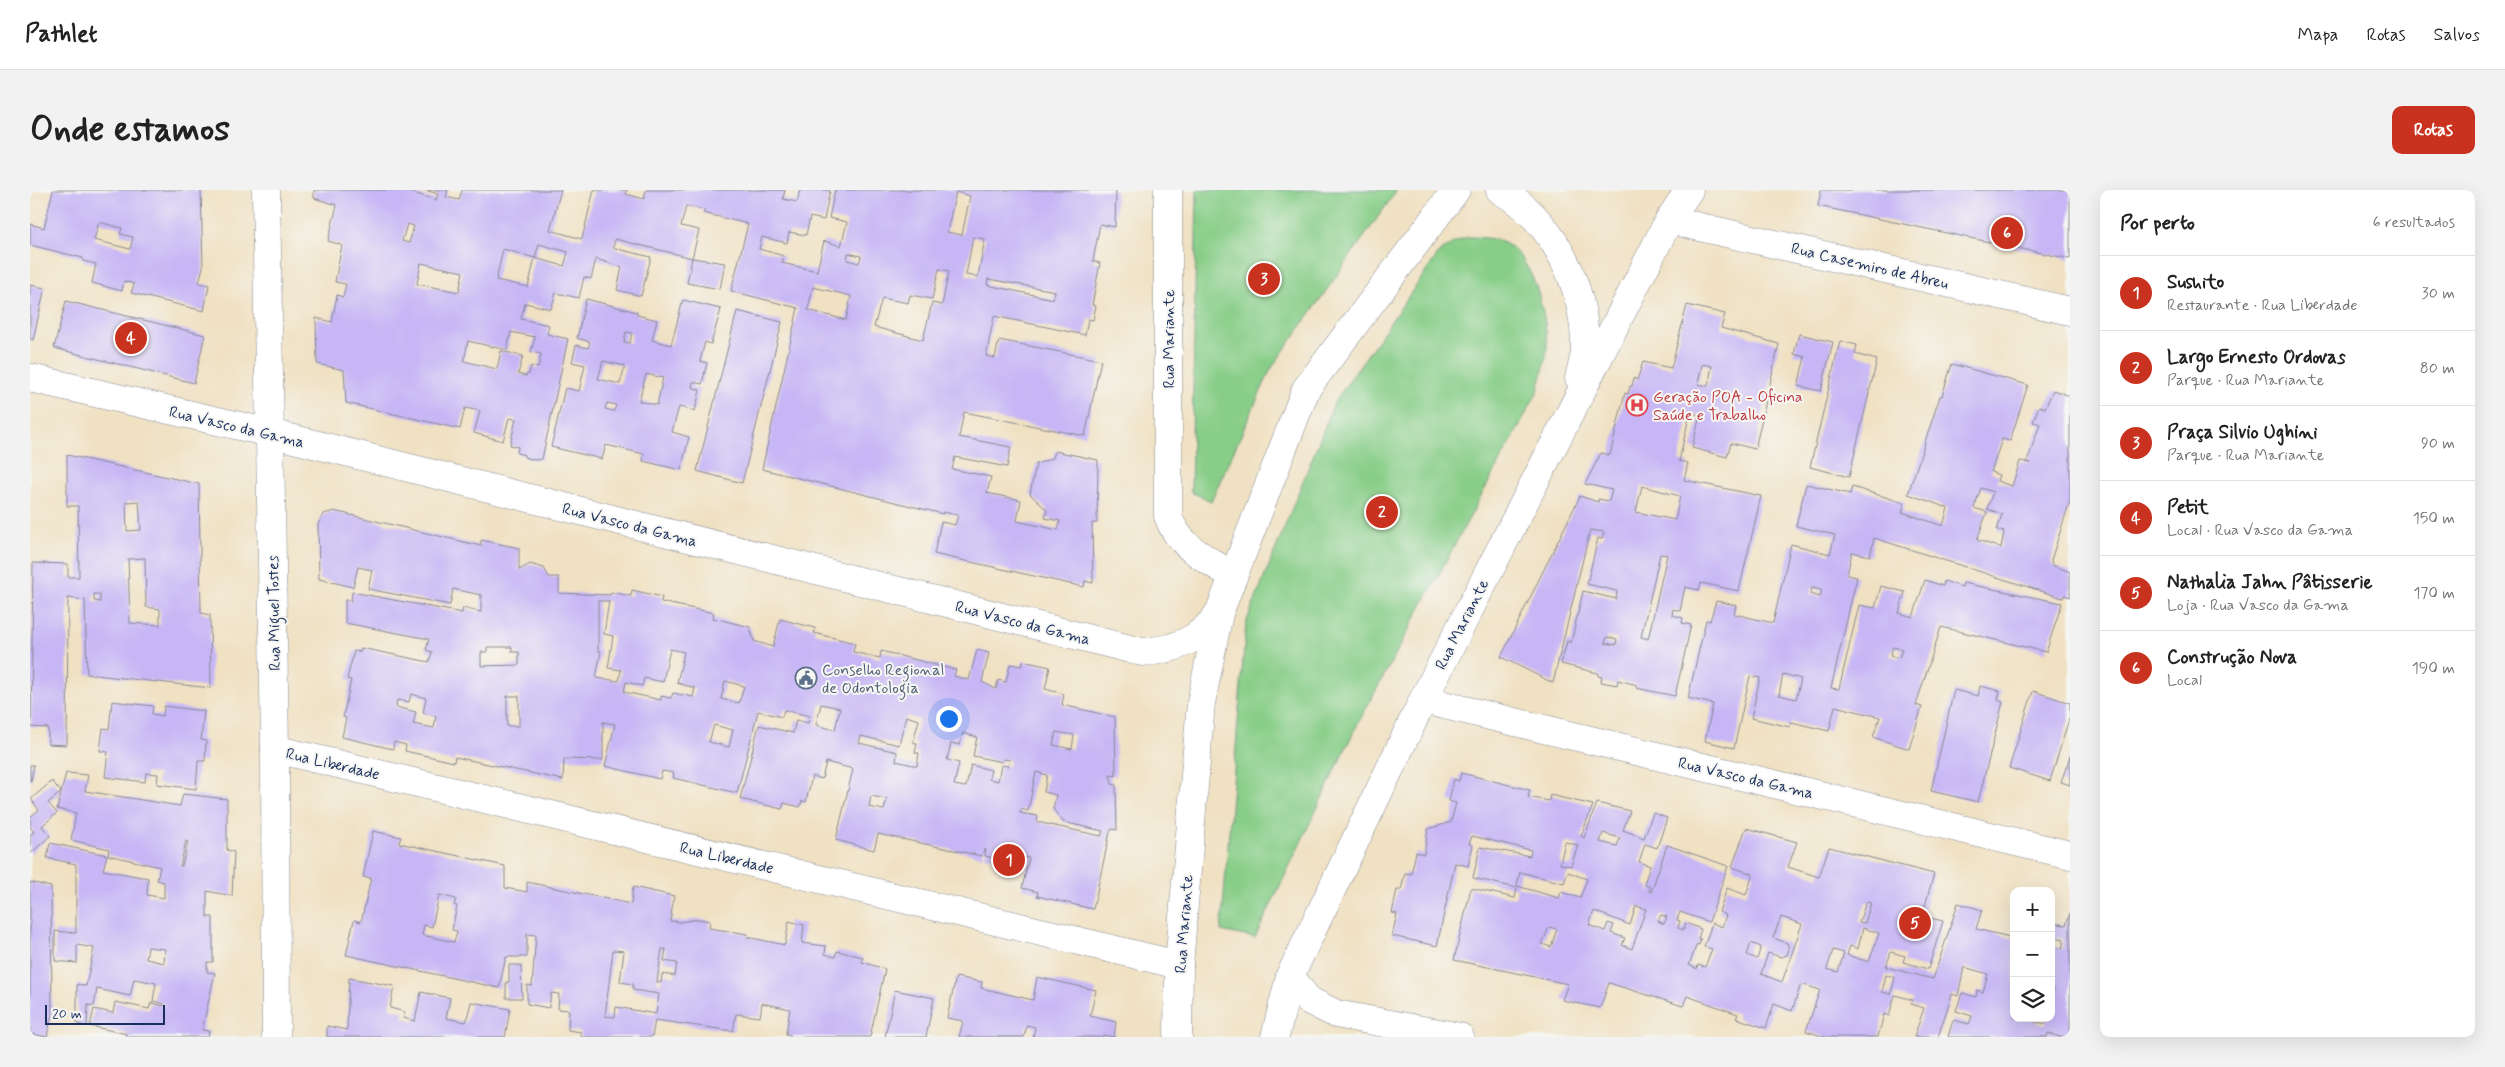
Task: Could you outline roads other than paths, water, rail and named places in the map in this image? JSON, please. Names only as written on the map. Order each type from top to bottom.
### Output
[{"type":"street","name":"Rua Miguel Tostes","points":[[266,190],[275,749],[276,1037]]},
{"type":"street","name":"Rua Mariante","points":[[1168,190],[1168,516],[1174,531],[1184,544],[1233,576]]},
{"type":"street","name":"Rua Mariante","points":[[1178,1037],[1179,965],[1201,703],[1219,613],[1306,389],[1456,190]]},
{"type":"street","points":[[1500,190],[1518,200],[1556,242],[1579,293],[1585,349],[1574,404]]},
{"type":"street","name":"Rua Mariante","points":[[1275,1037],[1290,976],[1423,700],[1669,220],[1690,190]]},
{"type":"street","name":"Rua Casemiro de Abreu","points":[[1669,220],[2070,311]]},
{"type":"street","name":"Rua Vasco da Gama","points":[[30,378],[270,433],[1142,652],[1167,650],[1190,642],[1210,627],[1219,613]]},
{"type":"street","name":"Rua Vasco da Gama","points":[[1423,700],[2070,855]]},
{"type":"street","name":"Rua Liberdade","points":[[275,749],[1179,965]]},
{"type":"street","points":[[1290,976],[1308,1000],[1336,1014],[1460,1037]]},
{"type":"place","name":"Construção Nova","points":[[2007,233]]},
{"type":"place","name":"Praça Silvio Ughini","points":[[1264,279]]},
{"type":"place","name":"Petit","points":[[131,338]]},
{"type":"place","name":"Geração POA - Oficina Saúde e Trabalho","points":[[1637,405]]},
{"type":"place","name":"Largo Ernesto Ordovas","points":[[1382,512]]},
{"type":"place","name":"Conselho Regional de Odontologia","points":[[806,678]]},
{"type":"place","name":"Sushito","points":[[1009,860]]},
{"type":"place","name":"Nathalia Jahn Pâtisserie","points":[[1915,923]]}]
